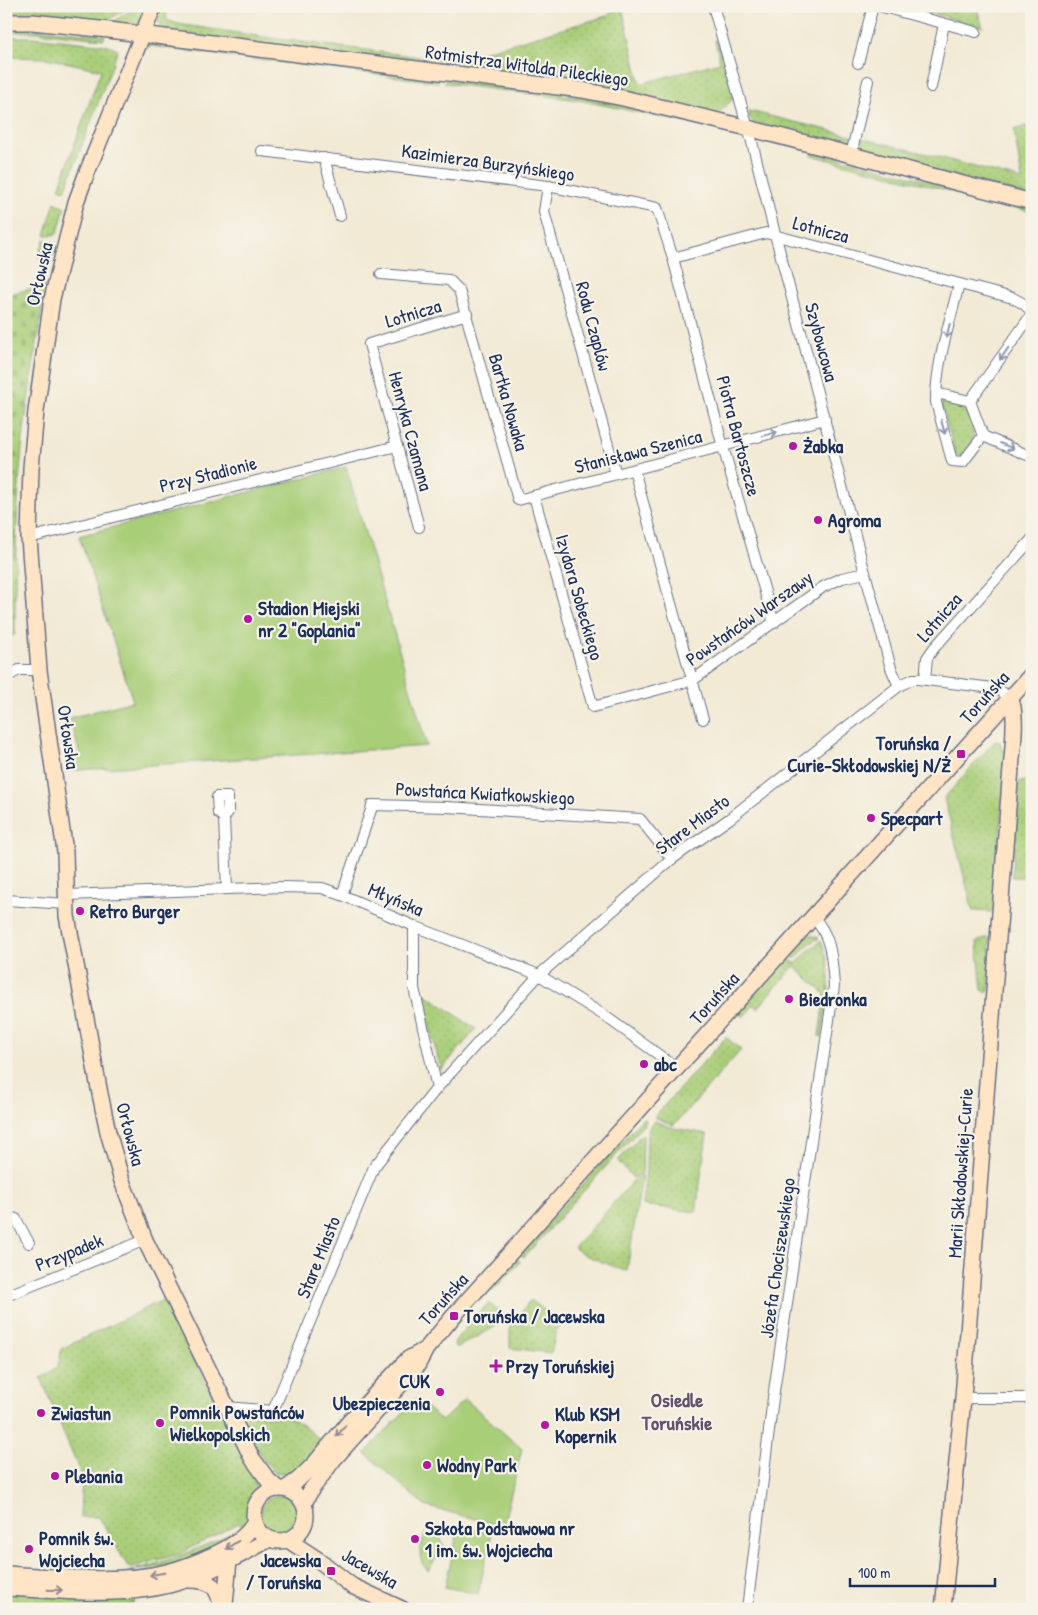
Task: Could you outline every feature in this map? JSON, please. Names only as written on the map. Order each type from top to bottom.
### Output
[{"type":"street","name":"Orłowska","points":[[154,6],[76,202],[52,300],[36,411],[31,468],[29,538],[39,670],[62,830],[67,916],[108,1132],[122,1181],[145,1240],[252,1458],[268,1480],[282,1489]]},
{"type":"street","name":"Szybowcowa","points":[[713,6],[748,128],[865,573],[891,668],[899,686]]},
{"type":"street","points":[[858,63],[873,6]]},
{"type":"street","points":[[879,6],[976,32]]},
{"type":"street","name":"Rotmistrza Witolda Pileckiego","points":[[6,22],[42,23],[142,34],[582,90],[664,107],[1032,202]]},
{"type":"street","points":[[931,87],[944,24]]},
{"type":"street","points":[[851,155],[868,81]]},
{"type":"street","name":"Kazimierza Burzyńskiego","points":[[262,152],[548,186],[657,208],[673,258]]},
{"type":"street","points":[[324,158],[340,216]]},
{"type":"street","name":"Rodu Czaplów","points":[[548,186],[544,212],[616,474]]},
{"type":"street","name":"Lotnicza","points":[[673,258],[766,232],[1014,298],[1024,304],[1032,313],[970,401]]},
{"type":"street","name":"Piotra Bartoszcze","points":[[673,258],[723,447],[774,623]]},
{"type":"street","name":"Bartka Nowaka","points":[[381,274],[449,280],[459,290],[518,500]]},
{"type":"street","points":[[959,284],[937,374],[936,402],[952,462],[963,462],[982,436]]},
{"type":"street","name":"Lotnicza","points":[[370,344],[467,314]]},
{"type":"street","name":"Henryka Czamana","points":[[370,344],[419,527]]},
{"type":"street","points":[[936,393],[970,401],[982,436],[1032,457]]},
{"type":"street","name":"Stanisława Szenica","points":[[518,500],[825,419]]},
{"type":"street","name":"Przy Stadionie","points":[[29,538],[397,446]]},
{"type":"street","points":[[634,470],[703,719]]},
{"type":"street","name":"Izydora Sobeckiego","points":[[534,496],[594,707]]},
{"type":"street","name":"Lotnicza","points":[[925,679],[927,658],[934,648],[1032,539]]},
{"type":"street","name":"Powstańców Warszawy","points":[[594,707],[693,680],[823,586],[842,578],[865,573]]},
{"type":"street","points":[[6,677],[19,670],[39,670]]},
{"type":"street","name":"Toruńska","points":[[304,1503],[311,1490],[334,1459],[417,1366],[426,1348],[1031,676]]},
{"type":"street","name":"Stare Miasto","points":[[227,1407],[273,1411],[374,1167],[437,1088],[539,975],[672,859],[729,819],[899,686],[913,679],[925,679],[998,689],[1010,698]]},
{"type":"street","name":"Marii Skłodowskiej-Curie","points":[[942,1609],[963,1398],[1013,739],[1014,716],[1013,703],[1010,698]]},
{"type":"street","points":[[984,727],[1003,729],[1013,739]]},
{"type":"street","name":"Powstańca Kwiatkowskiego","points":[[342,895],[372,804],[640,819],[672,859]]},
{"type":"street","points":[[224,818],[227,889]]},
{"type":"street","name":"Młyńska","points":[[6,900],[67,899],[227,889],[314,887],[342,895],[414,926],[539,975],[602,1014],[677,1068]]},
{"type":"street","name":"Józefa Chociszewskiego","points":[[747,1609],[774,1398],[834,986],[832,957],[828,940],[824,930],[813,917]]},
{"type":"street","points":[[414,926],[414,988],[437,1088]]},
{"type":"street","points":[[6,1216],[16,1219],[29,1243]]},
{"type":"street","name":"Przypadek","points":[[6,1296],[145,1240]]},
{"type":"street","name":"Toruńska","points":[[282,1489],[299,1479],[408,1359],[426,1348]]},
{"type":"street","points":[[963,1398],[1032,1398]]},
{"type":"street","name":"Orłowska","points":[[252,1458],[261,1497]]},
{"type":"street","points":[[282,1489],[294,1492],[304,1503],[306,1521],[302,1530],[294,1537],[288,1540],[276,1541],[260,1532],[255,1522],[254,1512],[261,1497],[269,1491],[282,1489]]},
{"type":"street","points":[[6,1574],[124,1578],[168,1572],[228,1548],[245,1535],[255,1522]]},
{"type":"street","name":"Jacewska","points":[[302,1530],[320,1561]]},
{"type":"street","points":[[6,1588],[124,1591],[147,1589],[185,1580],[270,1539]]},
{"type":"street","name":"Jacewska","points":[[288,1540],[320,1561],[352,1586],[402,1609]]},
{"type":"street","points":[[223,1609],[229,1560]]},
{"type":"street","points":[[185,1580],[209,1582],[218,1592],[223,1609]]},
{"type":"green space","points":[[6,6],[130,6],[107,21],[107,24],[6,16]]},
{"type":"green space","points":[[137,6],[149,6],[140,22],[127,26],[113,24],[113,22]]},
{"type":"green space","points":[[159,6],[168,6],[166,20],[178,24],[451,61],[607,16],[614,10],[623,11],[640,84],[720,62],[715,40],[717,40],[734,96],[716,115],[164,30],[159,25],[157,19]]},
{"type":"green space","points":[[905,6],[976,6],[983,27]]},
{"type":"green space","points":[[6,26],[105,35],[104,39],[35,32],[6,32]]},
{"type":"green space","points":[[6,37],[32,37],[107,45],[118,50],[65,190],[59,188],[101,70],[46,58],[6,57]]},
{"type":"green space","points":[[150,42],[437,77],[438,82],[150,46],[145,48],[144,45]]},
{"type":"green space","points":[[445,79],[578,96],[714,125],[712,129],[579,100],[445,83]]},
{"type":"green space","points":[[749,111],[931,155],[1022,180],[1014,130],[1032,124],[1032,197],[754,123],[750,118]]},
{"type":"green space","points":[[813,151],[1032,208],[1032,212],[811,155]]},
{"type":"green space","points":[[55,202],[65,207],[58,232],[54,235],[45,235]]},
{"type":"green space","points":[[44,239],[56,245],[56,252],[53,256],[38,258]]},
{"type":"green space","points":[[46,285],[22,447],[16,540],[15,634],[6,641],[6,295]]},
{"type":"green space","points":[[944,401],[963,405],[973,424],[973,438],[961,456],[956,456],[941,403]]},
{"type":"green space","name":"Stadion Miejski nr 2 \"Goplania\"","points":[[346,467],[427,746],[65,771],[80,755],[70,718],[133,701],[79,536]]},
{"type":"green space","points":[[995,741],[1000,742],[1002,750],[1007,750],[994,909],[991,912],[973,911],[944,798]]},
{"type":"green space","points":[[1019,781],[1032,782],[1032,877],[1012,877]]},
{"type":"green space","points":[[811,935],[819,938],[810,943],[795,959],[790,954],[807,936]]},
{"type":"green space","points":[[990,938],[991,970],[989,990],[986,992],[982,990],[977,942]]},
{"type":"green space","points":[[821,940],[828,965],[829,977],[828,1000],[822,1037],[819,1036],[825,994],[794,966],[758,1008],[754,1005],[743,1017],[738,1013],[787,957],[796,964]]},
{"type":"green space","points":[[420,990],[476,1029],[441,1070]]},
{"type":"green space","points":[[726,1037],[741,1050],[677,1122],[673,1125],[654,1117]]},
{"type":"green space","points":[[643,1118],[646,1122],[524,1257],[520,1254]]},
{"type":"green space","points":[[654,1121],[674,1128],[707,1134],[696,1212],[642,1205],[646,1171],[647,1135]]},
{"type":"green space","points":[[641,1135],[643,1136],[642,1174],[633,1178],[618,1161]]},
{"type":"green space","points":[[642,1176],[627,1270],[625,1271],[585,1255],[574,1248],[633,1181]]},
{"type":"green space","points":[[517,1258],[520,1262],[492,1292],[492,1286]]},
{"type":"green space","points":[[163,1300],[249,1463],[257,1488],[250,1510],[250,1521],[245,1530],[239,1523],[179,1554],[132,1567],[127,1565],[99,1517],[80,1517],[82,1477],[41,1378],[57,1367],[61,1349]]},
{"type":"green space","points":[[531,1300],[559,1321],[551,1353],[510,1348],[510,1326]]},
{"type":"green space","points":[[488,1303],[507,1317],[500,1324],[455,1347],[454,1344],[458,1337]]},
{"type":"green space","points":[[416,1399],[442,1421],[465,1399],[522,1449],[503,1526],[425,1506],[365,1453]]},
{"type":"green space","points":[[246,1412],[275,1418],[284,1415],[301,1424],[325,1444],[300,1473],[275,1473],[260,1455],[241,1416]]},
{"type":"green space","points":[[280,1495],[294,1501],[300,1515],[294,1529],[280,1535],[266,1529],[260,1515],[266,1501]]},
{"type":"green space","points":[[439,1526],[441,1544],[444,1545],[442,1557],[438,1556],[428,1571],[420,1558],[422,1545],[425,1534]]},
{"type":"green space","points":[[459,1526],[492,1533],[478,1594],[445,1587]]},
{"type":"green space","points":[[237,1530],[240,1534],[230,1543],[169,1566],[128,1571],[157,1564],[184,1554]]},
{"type":"green space","points":[[6,1593],[133,1596],[135,1602],[122,1609],[6,1609]]},
{"type":"place","name":"Żabka","points":[[793,446]]},
{"type":"place","name":"Agroma","points":[[818,520]]},
{"type":"place","name":"Stadion Miejski nr 2 \"Goplania\"","points":[[248,619]]},
{"type":"place","name":"Toruńska / Curie-Skłodowskiej N/Ż","points":[[961,754]]},
{"type":"place","name":"Specpart","points":[[871,818]]},
{"type":"place","name":"Retro Burger","points":[[80,911]]},
{"type":"place","name":"Biedronka","points":[[789,999]]},
{"type":"place","name":"abc","points":[[644,1064]]},
{"type":"place","name":"Toruńska / Jacewska","points":[[454,1316]]},
{"type":"place","name":"Przy Toruńskiej","points":[[496,1366]]},
{"type":"place","name":"CUK Ubezpieczenia","points":[[440,1392]]},
{"type":"place","name":"Zwiastun","points":[[41,1413]]},
{"type":"place","name":"Pomnik Powstańców Wielkopolskich","points":[[160,1423]]},
{"type":"place","name":"Klub KSM Kopernik","points":[[545,1425]]},
{"type":"place","name":"Wodny Park","points":[[427,1465]]},
{"type":"place","name":"Plebania","points":[[55,1476]]},
{"type":"place","name":"Szkoła Podstawowa nr 1 im. św. Wojciecha","points":[[415,1539]]},
{"type":"place","name":"Pomnik św. Wojciecha","points":[[29,1549]]},
{"type":"place","name":"Jacewska / Toruńska","points":[[331,1571]]},
{"type":"district","name":"Osiedle Toruńskie","points":[[677,1410]]}]
